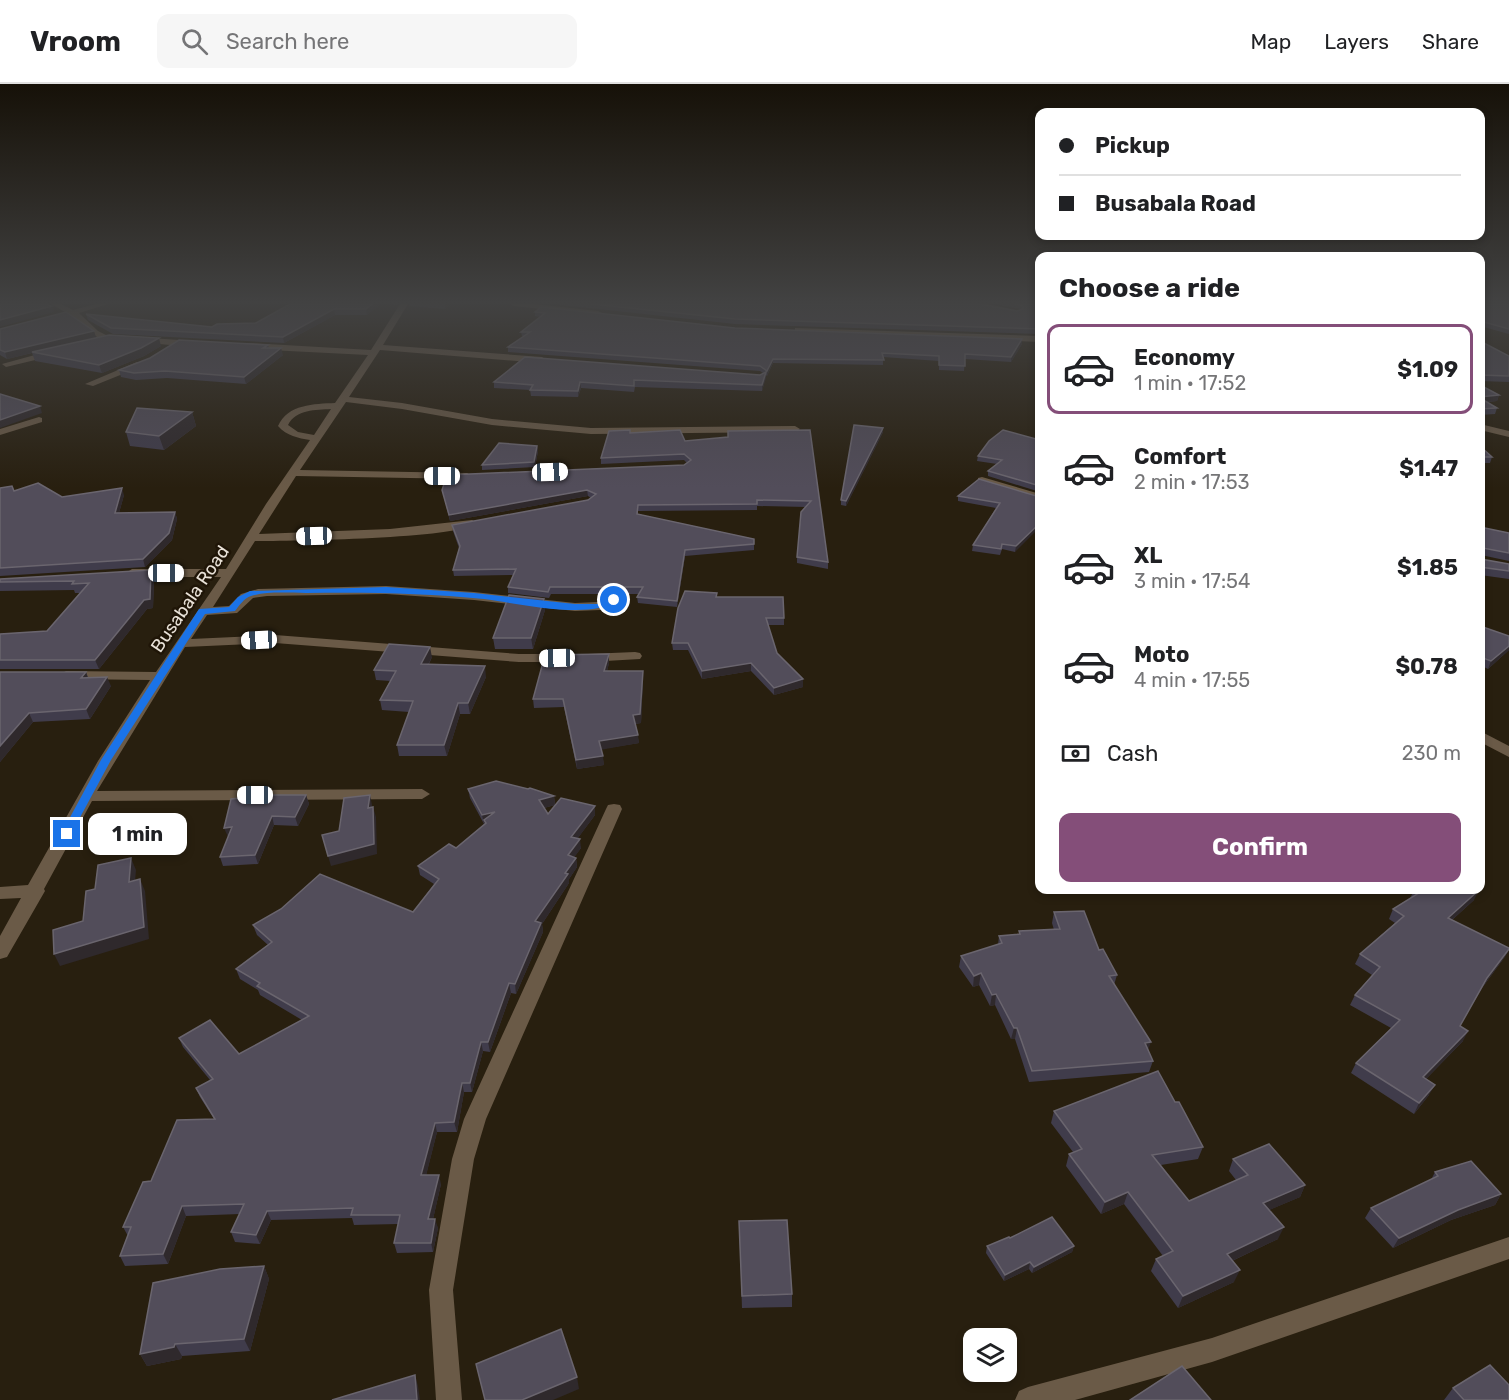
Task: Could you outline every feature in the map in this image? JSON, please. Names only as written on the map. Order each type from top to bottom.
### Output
[{"type":"street","points":[[90,384],[135,365]]},
{"type":"street","name":"Busabala Road","points":[[0,952],[36,891],[106,760],[159,676],[230,573],[293,473],[366,365]]},
{"type":"street","points":[[317,438],[296,435],[287,431],[283,426],[284,421],[294,412],[341,402],[402,406],[492,422],[591,431],[795,429]]},
{"type":"street","points":[[0,432],[39,420]]},
{"type":"street","points":[[1485,428],[1509,434]]},
{"type":"street","points":[[293,473],[484,475]]},
{"type":"street","points":[[982,480],[1035,496]]},
{"type":"street","points":[[251,538],[423,531],[481,521]]},
{"type":"street","points":[[114,574],[230,573]]},
{"type":"street","points":[[202,611],[232,610],[241,598],[250,593],[267,592],[386,590],[474,596],[575,607],[600,606],[614,600]]},
{"type":"street","points":[[181,643],[275,639],[519,658],[635,656]]},
{"type":"street","points":[[57,675],[159,676]]},
{"type":"street","points":[[1485,738],[1509,752]]},
{"type":"street","points":[[87,796],[422,794]]},
{"type":"street","points":[[449,1400],[441,1290],[463,1159],[474,1119],[561,933],[614,808]]},
{"type":"street","points":[[0,893],[36,891]]},
{"type":"street","points":[[1028,1400],[1212,1350],[1509,1248]]},
{"type":"building","points":[[131,365],[259,365],[244,377],[165,371],[134,373],[119,370]]},
{"type":"building","points":[[515,365],[635,365],[760,375],[766,372],[762,385],[634,380],[634,386],[580,382],[578,391],[530,390],[533,385],[494,382]]},
{"type":"building","points":[[752,365],[770,365],[767,371],[760,366]]},
{"type":"building","points":[[1485,365],[1509,365],[1509,376],[1485,375]]},
{"type":"building","points":[[1485,388],[1499,395],[1485,396]]},
{"type":"building","points":[[0,394],[40,406],[0,420]]},
{"type":"building","points":[[1485,401],[1497,408],[1485,409]]},
{"type":"building","points":[[137,408],[192,412],[159,436],[126,432]]},
{"type":"building","points":[[854,425],[883,428],[846,501],[841,500]]},
{"type":"building","points":[[630,430],[630,433],[680,430],[685,441],[728,437],[728,431],[810,430],[828,562],[797,557],[801,512],[811,501],[757,500],[757,504],[638,505],[637,514],[754,539],[754,544],[685,550],[677,601],[637,597],[643,587],[550,587],[548,592],[508,587],[516,569],[453,570],[460,546],[452,525],[588,500],[596,494],[587,490],[449,515],[442,490],[447,475],[684,465],[691,460],[684,454],[601,458],[609,431]]},
{"type":"building","points":[[1003,430],[1035,439],[1035,485],[988,471],[1002,460],[978,456],[989,441]]},
{"type":"building","points":[[499,443],[537,446],[534,462],[482,465]]},
{"type":"building","points":[[979,479],[1035,496],[1035,528],[1016,546],[1002,544],[1001,549],[973,545],[1000,503],[958,496]]},
{"type":"building","points":[[38,483],[62,497],[122,488],[115,513],[175,512],[169,533],[143,559],[0,568],[0,488],[12,486],[14,491]]},
{"type":"building","points":[[1485,528],[1509,533],[1509,553],[1485,548]]},
{"type":"building","points":[[1485,560],[1509,564],[1509,571],[1485,568]]},
{"type":"building","points":[[151,570],[150,599],[144,600],[95,660],[0,660],[0,634],[47,631],[89,583],[72,584],[74,581],[0,582],[0,579]]},
{"type":"building","points":[[685,591],[717,593],[716,597],[783,597],[784,618],[766,618],[777,653],[803,679],[774,688],[751,663],[702,671],[688,643],[672,643],[678,608]]},
{"type":"building","points":[[509,595],[544,599],[531,638],[493,638]]},
{"type":"building","points":[[1485,628],[1509,636],[1509,646],[1491,661],[1485,659]]},
{"type":"building","points":[[389,644],[430,647],[421,664],[485,666],[468,703],[458,703],[444,745],[397,745],[413,701],[380,700],[396,671],[374,670]]},
{"type":"building","points":[[609,654],[604,671],[643,671],[640,714],[633,715],[638,735],[599,741],[603,756],[576,760],[563,699],[533,699],[545,655]]},
{"type":"building","points":[[0,672],[86,672],[81,678],[107,677],[86,709],[29,713],[0,746]]},
{"type":"building","points":[[496,781],[554,796],[539,800],[548,814],[561,798],[595,806],[571,837],[580,839],[568,855],[576,858],[565,873],[568,874],[535,921],[541,923],[515,984],[509,983],[488,1042],[481,1042],[470,1083],[462,1083],[454,1122],[435,1123],[421,1175],[439,1175],[428,1219],[435,1219],[431,1243],[394,1243],[400,1215],[351,1215],[353,1208],[267,1211],[256,1235],[231,1232],[244,1204],[182,1206],[163,1254],[120,1256],[131,1227],[123,1227],[143,1182],[151,1181],[177,1120],[215,1119],[196,1088],[213,1079],[179,1038],[210,1020],[239,1054],[309,1016],[257,986],[260,983],[236,969],[272,942],[253,925],[281,909],[320,874],[413,912],[439,879],[418,866],[449,844],[456,848],[486,823],[484,820],[495,812],[482,815],[468,789]]},
{"type":"building","points":[[269,795],[306,795],[295,817],[272,816],[255,855],[220,857],[232,827],[224,828],[231,799]]},
{"type":"building","points":[[370,795],[368,808],[373,807],[374,844],[328,856],[322,835],[339,831],[344,798]]},
{"type":"building","points":[[131,858],[129,882],[140,879],[144,927],[54,954],[53,930],[83,921],[86,891],[95,889],[98,865]]},
{"type":"building","points":[[1417,894],[1475,894],[1448,918],[1509,948],[1487,978],[1460,1026],[1468,1031],[1423,1077],[1435,1085],[1419,1103],[1356,1063],[1400,1020],[1355,995],[1380,967],[1360,954],[1404,916],[1393,909]]},
{"type":"building","points":[[1084,911],[1099,950],[1103,949],[1117,975],[1109,976],[1151,1042],[1145,1043],[1153,1061],[1032,1071],[1017,1028],[1014,1028],[996,994],[992,995],[981,973],[974,976],[961,956],[1002,943],[999,936],[1020,934],[1019,931],[1060,929],[1054,912]]},
{"type":"building","points":[[1158,1071],[1175,1102],[1179,1102],[1203,1147],[1152,1155],[1189,1201],[1248,1175],[1233,1159],[1269,1144],[1305,1185],[1263,1203],[1284,1227],[1227,1254],[1240,1270],[1183,1296],[1156,1259],[1173,1251],[1128,1192],[1105,1202],[1069,1154],[1082,1149],[1054,1111]]},
{"type":"building","points":[[1471,1161],[1501,1194],[1458,1210],[1399,1238],[1371,1208],[1438,1176],[1435,1172]]},
{"type":"building","points":[[1052,1217],[1074,1246],[1034,1267],[1030,1262],[1005,1275],[987,1246],[1010,1238]]},
{"type":"building","points":[[787,1220],[792,1294],[742,1296],[739,1221]]},
{"type":"building","points":[[264,1266],[244,1339],[175,1344],[174,1347],[140,1354],[153,1283],[220,1269]]},
{"type":"building","points":[[561,1329],[577,1377],[522,1400],[485,1400],[476,1364]]},
{"type":"building","points":[[1490,1365],[1509,1385],[1509,1400],[1464,1400],[1453,1388]]},
{"type":"building","points":[[1182,1366],[1211,1400],[1130,1400]]},
{"type":"building","points":[[415,1375],[417,1400],[332,1400]]},
{"type":"route","points":[[67,834],[106,760],[202,611],[232,610],[241,598],[250,593],[285,591],[386,590],[474,596],[530,604],[575,607],[600,606],[614,600]]}]
